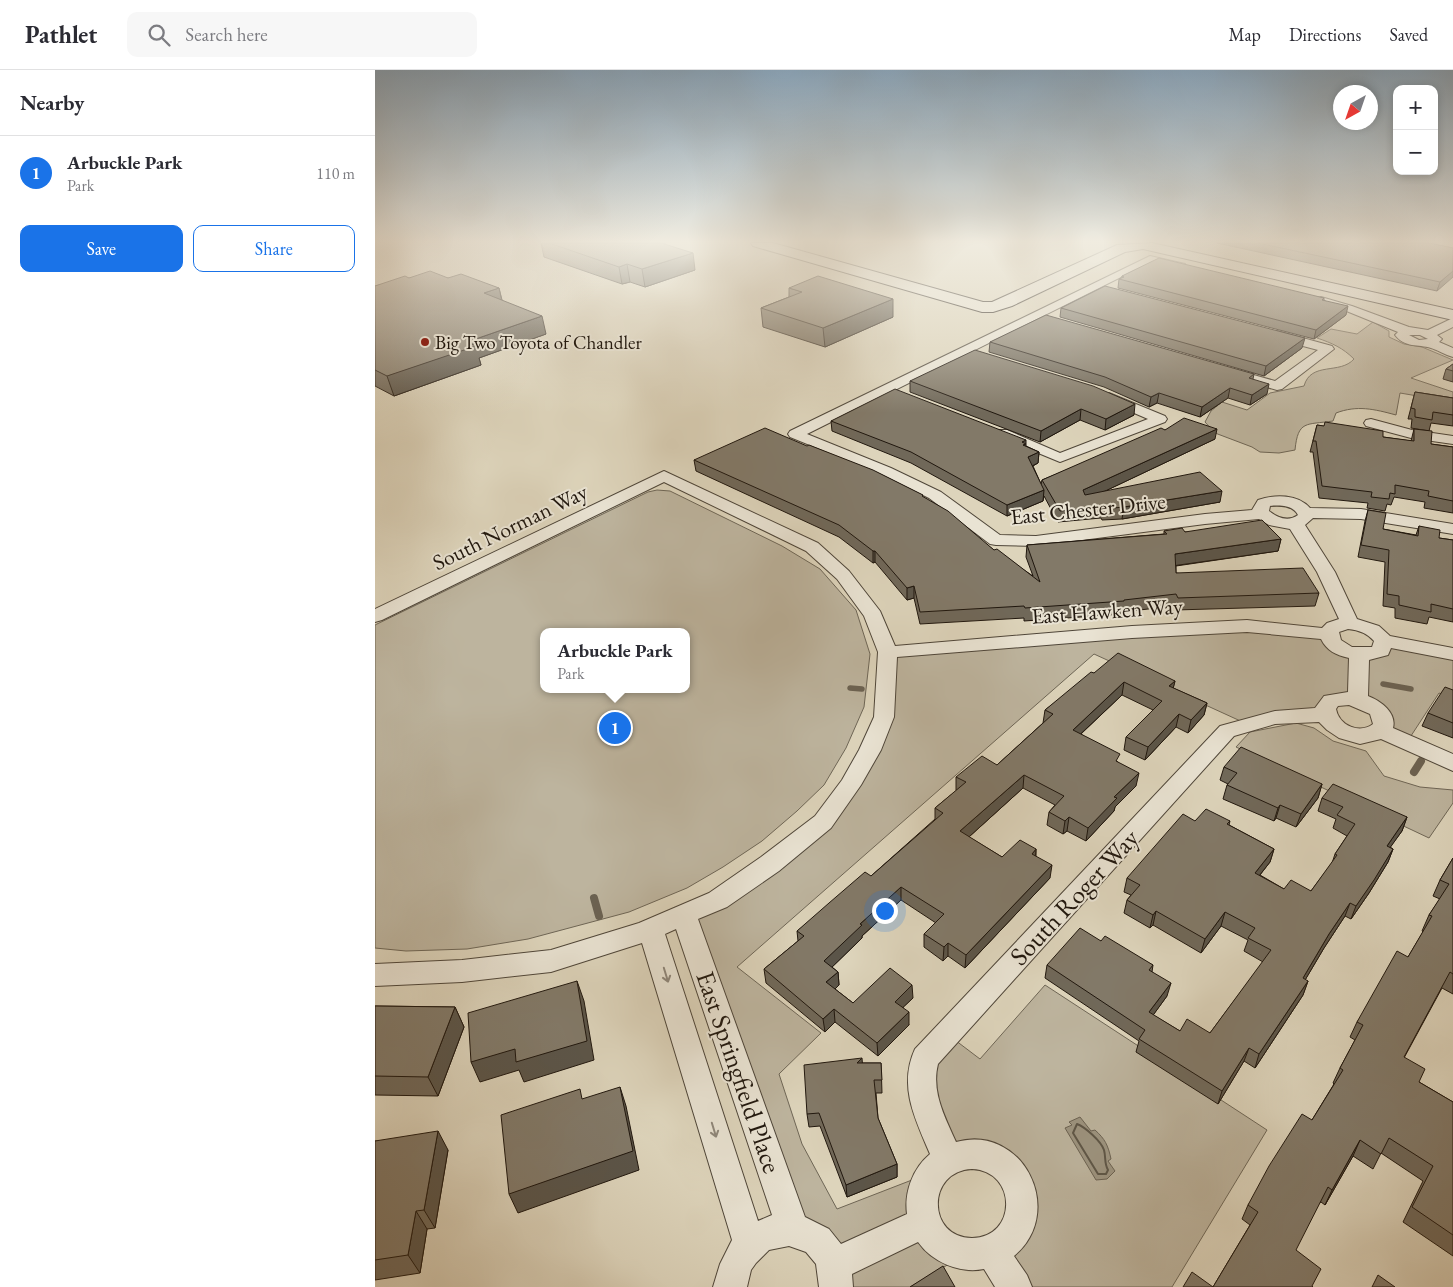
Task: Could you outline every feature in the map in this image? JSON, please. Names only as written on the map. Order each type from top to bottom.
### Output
[{"type":"street","points":[[955,300],[993,307],[1013,300]]},
{"type":"street","points":[[885,389],[1066,300]]},
{"type":"street","points":[[1320,300],[1348,308],[1429,338],[1453,353]]},
{"type":"street","points":[[1387,300],[1453,315]]},
{"type":"street","points":[[1034,316],[1053,321]]},
{"type":"street","points":[[1429,338],[1453,322]]},
{"type":"street","points":[[1230,372],[1277,386],[1328,349],[1262,332]]},
{"type":"street","points":[[965,350],[983,356]]},
{"type":"street","points":[[885,389],[903,396]]},
{"type":"street","name":"East Chester Drive","points":[[885,389],[795,434],[886,471],[935,495],[995,540],[1036,541],[1205,519],[1262,514],[1260,510],[1264,503],[1277,501],[1299,506],[1301,518]]},
{"type":"street","points":[[990,429],[1060,458],[1160,419],[1098,392]]},
{"type":"street","points":[[1371,423],[1411,434],[1453,440]]},
{"type":"street","name":"South Norman Way","points":[[375,616],[664,476],[812,547],[843,575],[873,615],[889,652]]},
{"type":"street","points":[[1347,623],[1348,618],[1301,518],[1361,514],[1453,529]]},
{"type":"street","points":[[1347,623],[1370,629],[1381,637],[1383,642],[1381,650],[1375,654],[1359,655],[1334,645],[1329,634],[1334,626],[1347,623]]},
{"type":"street","name":"East Hawken Way","points":[[889,652],[1123,633],[1247,626],[1329,634]]},
{"type":"street","points":[[1383,642],[1453,654]]},
{"type":"street","points":[[375,975],[462,971],[551,961],[651,929],[718,900],[770,864],[823,822],[850,785],[870,750],[884,717],[889,652]]},
{"type":"street","points":[[1358,700],[1359,655]]},
{"type":"street","points":[[1340,699],[1358,700],[1375,708],[1381,714],[1384,726],[1381,731],[1375,734],[1355,736],[1335,728],[1325,715],[1324,709],[1332,701],[1340,699]]},
{"type":"street","name":"South Roger Way","points":[[949,1158],[926,1109],[921,1070],[925,1058],[1227,731],[1265,718],[1308,714],[1325,715]]},
{"type":"street","points":[[1381,731],[1453,763]]},
{"type":"street","name":"East Springfield Place","points":[[684,914],[793,1229]]},
{"type":"street","name":"East Springfield Place","points":[[651,929],[750,1246]]},
{"type":"street","points":[[974,1154],[990,1158],[1004,1167],[1015,1180],[1021,1194],[1022,1211],[1018,1227],[1009,1240],[991,1251],[980,1254],[963,1253],[948,1247],[934,1237],[925,1222],[921,1205],[923,1188],[930,1173],[949,1158],[957,1155],[974,1154]]},
{"type":"street","points":[[730,1287],[734,1268],[744,1251],[759,1238],[775,1231],[793,1229],[810,1234],[823,1245],[832,1258],[835,1276],[925,1222]]},
{"type":"street","points":[[991,1251],[1015,1287]]},
{"type":"shaded area","points":[[1373,322],[1389,331],[1389,337],[1404,344],[1422,347],[1453,360],[1411,378],[1453,392],[1453,402],[1400,393],[1396,415],[1366,409],[1351,409],[1336,413],[1333,421],[1305,426],[1298,433],[1295,450],[1279,453],[1260,452],[1215,433],[1205,422],[1211,411],[1222,402],[1247,410],[1270,393],[1304,386],[1313,373],[1348,364],[1354,359],[1350,355],[1337,346],[1317,338],[1331,329],[1357,334]]},
{"type":"shaded area","points":[[657,490],[670,491],[782,546],[820,569],[856,610],[870,654],[864,707],[846,748],[824,785],[762,841],[723,867],[687,888],[629,912],[528,939],[467,949],[406,951],[375,948],[375,625],[648,492]]},
{"type":"shaded area","points":[[1247,626],[1329,634],[1341,649],[1383,646],[1453,654],[1453,698],[1439,693],[1407,742],[1384,726],[1358,700],[1324,709],[1247,724],[1094,654],[737,967],[821,1033],[779,1074],[802,1144],[837,1209],[930,1173],[949,1264],[910,1287],[836,1287],[810,1234],[684,915],[823,822],[870,750],[888,652]]},
{"type":"shaded area","points":[[1296,723],[1314,728],[1333,741],[1366,751],[1384,776],[1420,787],[1453,790],[1453,803],[1429,838],[1236,747],[1250,732]]},
{"type":"shaded area","points":[[1045,985],[1267,1130],[1172,1287],[1015,1287],[996,1249],[1015,1180],[948,1158],[925,1058],[947,1034],[980,1059]]},
{"type":"water","points":[[1080,1117],[1091,1131],[1095,1130],[1104,1139],[1111,1159],[1108,1161],[1115,1171],[1107,1179],[1096,1180],[1065,1128],[1072,1125],[1069,1122]]},
{"type":"building","name":"Big Two Toyota of Chandler","points":[[375,300],[501,300],[542,316],[467,342],[476,346],[387,376],[375,370]]},
{"type":"building","points":[[782,300],[891,300],[823,328],[761,308]]},
{"type":"building","points":[[1077,300],[1158,300],[1305,338],[1266,366],[1061,308]]},
{"type":"building","points":[[1199,300],[1322,300],[1348,306],[1316,330]]},
{"type":"building","points":[[1046,315],[1254,374],[1249,378],[1269,384],[1252,395],[1230,388],[1202,407],[1159,393],[1151,397],[1105,377],[990,342]]},
{"type":"building","points":[[975,350],[1093,386],[1135,404],[1106,419],[1081,409],[1041,431],[910,381]]},
{"type":"building","points":[[1453,364],[1453,371],[1446,369]]},
{"type":"building","points":[[895,389],[1026,440],[1022,442],[1026,444],[1023,445],[1039,452],[1028,457],[1044,490],[1007,505],[911,452],[831,421]]},
{"type":"building","points":[[1415,392],[1453,398],[1453,415],[1433,412],[1432,420],[1415,417],[1415,409],[1411,408]]},
{"type":"building","points":[[1184,418],[1217,429],[1083,490],[1085,495],[1200,472],[1222,491],[1124,507],[1060,511],[1042,480],[1161,428],[1165,430]]},
{"type":"building","points":[[1325,422],[1383,431],[1383,437],[1414,441],[1414,429],[1432,431],[1431,444],[1453,447],[1453,501],[1428,496],[1429,491],[1395,485],[1395,494],[1390,493],[1389,499],[1371,497],[1372,492],[1322,486],[1316,441],[1313,441],[1317,425],[1324,426]]},
{"type":"building","points":[[765,428],[807,446],[809,445],[873,470],[923,495],[948,511],[994,550],[997,549],[1040,582],[1027,545],[1167,534],[1164,531],[1182,528],[1185,532],[1262,520],[1281,539],[1175,554],[1176,573],[1303,568],[1319,593],[1178,598],[1176,594],[1124,601],[1025,608],[1024,606],[920,612],[914,586],[907,588],[875,551],[839,525],[694,460]]},
{"type":"building","points":[[1368,510],[1386,513],[1383,529],[1418,536],[1419,526],[1440,530],[1439,538],[1453,540],[1453,609],[1431,604],[1431,612],[1399,605],[1399,596],[1387,594],[1389,550],[1361,545]]},
{"type":"building","points":[[1118,653],[1175,681],[1169,686],[1207,703],[1191,720],[1179,714],[1148,747],[1126,737],[1162,701],[1124,682],[1073,730],[1120,754],[1116,761],[1139,773],[1114,797],[1117,798],[1088,828],[1069,817],[1065,821],[1049,812],[1064,796],[1024,775],[960,831],[1002,857],[1020,840],[1036,849],[1032,854],[1052,865],[966,955],[948,943],[944,947],[924,934],[944,914],[901,887],[860,924],[862,925],[824,961],[838,972],[826,982],[853,1003],[890,968],[912,985],[895,1002],[909,1012],[877,1043],[834,1009],[823,1019],[764,969],[804,936],[797,931],[829,903],[865,872],[871,876],[943,813],[935,808],[966,782],[956,777],[982,756],[997,765],[1053,714],[1045,710],[1091,672],[1094,673]]},
{"type":"building","points":[[1445,687],[1453,690],[1453,723],[1428,713]]},
{"type":"building","points":[[1241,747],[1322,784],[1301,814],[1280,805],[1278,808],[1227,785],[1237,773],[1224,767]]},
{"type":"building","points":[[1333,784],[1407,817],[1387,846],[1393,849],[1374,880],[1356,906],[1350,903],[1329,934],[1303,978],[1308,981],[1259,1054],[1249,1048],[1222,1091],[1139,1039],[1145,1030],[1047,965],[1080,928],[1101,941],[1105,936],[1153,965],[1149,970],[1171,983],[1149,1012],[1180,1031],[1187,1019],[1210,1033],[1271,950],[1248,938],[1255,928],[1225,912],[1205,939],[1156,911],[1153,915],[1127,900],[1140,885],[1127,878],[1183,814],[1195,821],[1206,809],[1230,821],[1227,824],[1274,849],[1255,873],[1284,889],[1291,880],[1311,891],[1337,855],[1335,854],[1355,824],[1337,815],[1343,807],[1322,798]]},
{"type":"building","points":[[1453,858],[1453,974],[1450,972],[1404,1057],[1425,1069],[1419,1082],[1453,1102],[1453,1235],[1412,1207],[1433,1166],[1389,1138],[1381,1154],[1360,1140],[1332,1190],[1328,1187],[1296,1250],[1321,1269],[1313,1287],[1213,1287],[1258,1212],[1248,1205],[1269,1166],[1302,1114],[1312,1120],[1343,1070],[1340,1068],[1363,1025],[1357,1022],[1397,951],[1408,957],[1432,916],[1429,915],[1449,884],[1440,880]]},
{"type":"building","points":[[577,981],[587,1041],[516,1062],[515,1049],[471,1062],[468,1013]]},
{"type":"building","points":[[375,1006],[455,1007],[428,1077],[375,1076]]},
{"type":"building","points":[[862,1058],[857,1063],[881,1063],[882,1080],[874,1080],[878,1118],[897,1164],[846,1185],[819,1113],[807,1114],[804,1065]]},
{"type":"building","points":[[620,1087],[633,1151],[509,1194],[501,1115],[580,1089],[582,1099]]},
{"type":"building","points":[[438,1131],[424,1210],[416,1211],[408,1255],[375,1260],[375,1141]]},
{"type":"building","points":[[943,1266],[955,1287],[910,1287]]},
{"type":"building","points":[[1192,1272],[1213,1287],[1183,1287]]},
{"type":"building","points":[[1378,1275],[1395,1287],[1372,1287]]},
{"type":"waterway","points":[[1383,684],[1411,689]]},
{"type":"waterway","points":[[850,688],[862,689]]},
{"type":"waterway","points":[[1414,772],[1421,761]]},
{"type":"waterway","points":[[594,898],[599,916]]},
{"type":"place","name":"Big Two Toyota of Chandler","points":[[425,342]]},
{"type":"place","name":"Arbuckle Park","points":[[615,728]]}]
